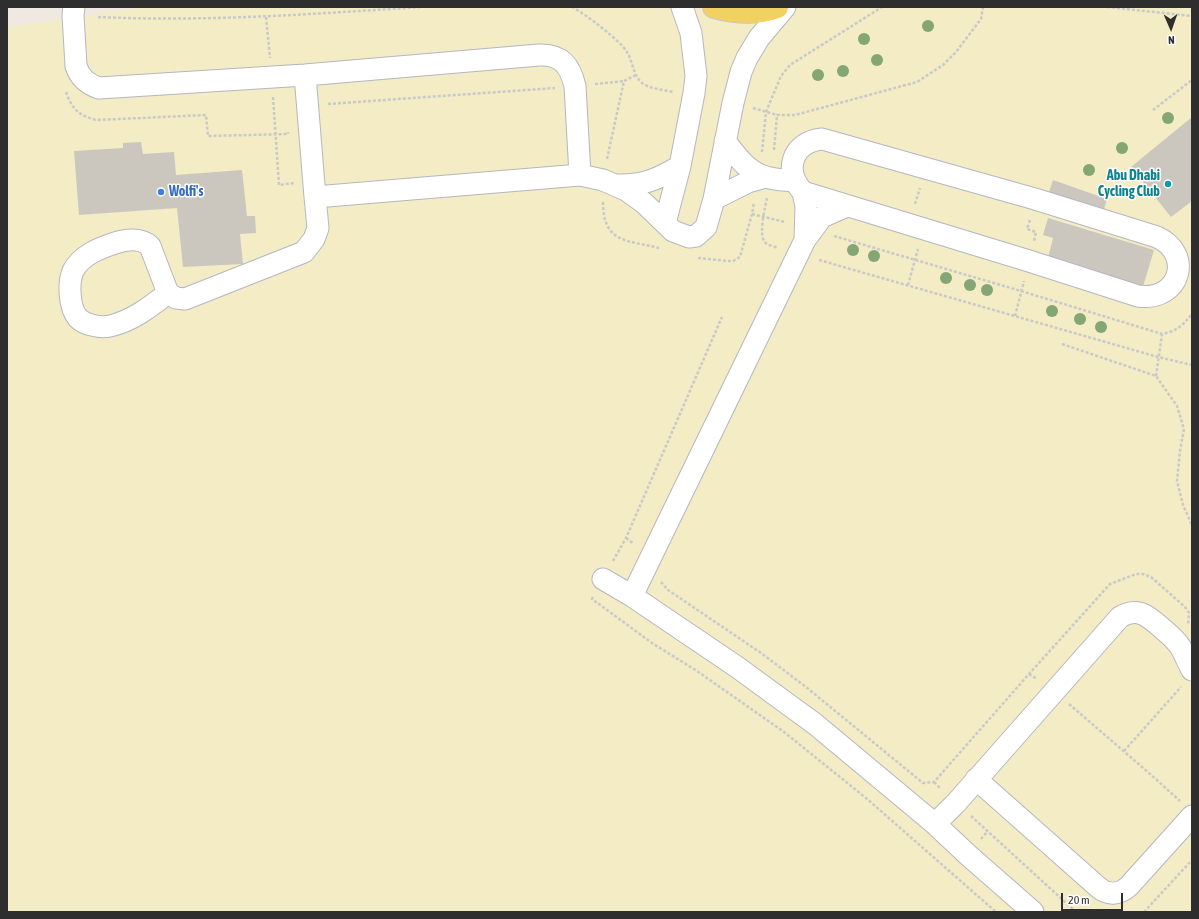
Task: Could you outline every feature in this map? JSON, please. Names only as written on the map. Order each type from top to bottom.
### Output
[{"type":"main road","points":[[714,7],[741,12],[756,12],[777,7]]},
{"type":"street","points":[[666,223],[680,166],[696,76],[691,33],[682,7]]},
{"type":"street","points":[[315,197],[580,175],[617,185],[640,199],[673,231],[689,237],[696,236],[706,227],[714,199],[733,103],[741,72],[747,58],[759,38],[785,7]]},
{"type":"street","points":[[72,10],[76,66],[79,74],[84,80],[99,88],[305,75],[548,55],[556,57],[572,74],[575,86],[580,175]]},
{"type":"street","points":[[168,293],[143,312],[124,322],[108,326],[93,326],[83,322],[75,313],[70,300],[70,284],[73,271],[85,257],[119,241],[135,240],[146,243],[150,246],[168,293],[176,298],[185,299],[304,252],[314,239],[318,228],[305,75]]},
{"type":"street","points":[[726,141],[740,160],[751,170],[763,176],[799,186],[847,206],[1029,261],[1138,296],[1153,297],[1166,291],[1172,286],[1178,272],[1177,257],[1174,250],[1164,240],[1035,200],[830,140],[815,140],[801,147],[797,152],[792,166],[799,186],[806,208],[805,238]]},
{"type":"street","points":[[617,185],[631,186],[644,183],[657,179],[680,166]]},
{"type":"street","points":[[714,199],[763,176]]},
{"type":"street","points":[[632,596],[805,238],[822,218],[847,206]]},
{"type":"street","points":[[603,579],[632,596],[737,667],[815,724],[935,824],[968,856],[1033,912]]},
{"type":"street","points":[[935,824],[956,803],[1120,618],[1136,612],[1147,616],[1171,636],[1180,647],[1189,677]]},
{"type":"street","points":[[976,779],[1098,887],[1108,893],[1120,892],[1128,886],[1187,809]]},
{"type":"path","points":[[98,17],[192,18],[266,16],[421,7]]},
{"type":"path","points":[[572,7],[607,33],[627,52]]},
{"type":"path","points":[[763,176],[766,112],[781,76],[790,65],[882,7]]},
{"type":"path","points":[[795,115],[917,82],[943,65],[956,52],[981,19],[983,7]]},
{"type":"path","points":[[1107,7],[1192,16]]},
{"type":"path","points":[[1153,110],[1192,80]]},
{"type":"path","points":[[575,86],[624,81]]},
{"type":"path","points":[[733,103],[777,115]]},
{"type":"path","points":[[752,214],[805,238],[1158,357],[1192,365]]},
{"type":"path","points":[[805,238],[1021,291],[1162,334],[1174,331],[1184,324],[1192,314]]},
{"type":"path","points":[[722,317],[626,538],[592,599],[652,643],[703,675],[790,736],[866,798],[996,912]]},
{"type":"path","points":[[1156,376],[1162,334]]},
{"type":"path","points":[[1062,344],[1156,376],[1177,406],[1184,429],[1177,480],[1183,505],[1192,525]]},
{"type":"path","points":[[934,782],[1110,584],[1136,574],[1143,574],[1151,577],[1185,607],[1189,613],[1186,629]]},
{"type":"path","points":[[660,575],[662,583],[668,590],[795,678],[923,782],[934,782],[1076,912]]},
{"type":"path","points":[[1029,674],[1054,691],[1124,751],[1187,809]]},
{"type":"path","points":[[1124,751],[1189,677]]},
{"type":"path","points":[[1144,912],[1192,860]]},
{"type":"sand","points":[[146,7],[1192,7],[1192,912],[7,912],[7,27]]},
{"type":"building","name":"Abu Dhabi Cycling Club","points":[[1192,117],[1192,201],[1171,217],[1131,167]]},
{"type":"building","name":"Wolfi's","points":[[141,142],[143,154],[174,152],[176,175],[242,170],[247,216],[255,216],[256,233],[240,234],[243,264],[183,267],[177,208],[79,215],[74,151],[123,148],[123,143]]},
{"type":"building","points":[[1053,180],[1107,199],[1103,213],[1048,195]]},
{"type":"building","points":[[1048,218],[1154,250],[1142,290],[1047,262],[1053,238],[1043,235]]},
{"type":"place","name":"Abu Dhabi Cycling Club","points":[[1168,184]]},
{"type":"place","name":"Wolfi's","points":[[161,192]]}]
